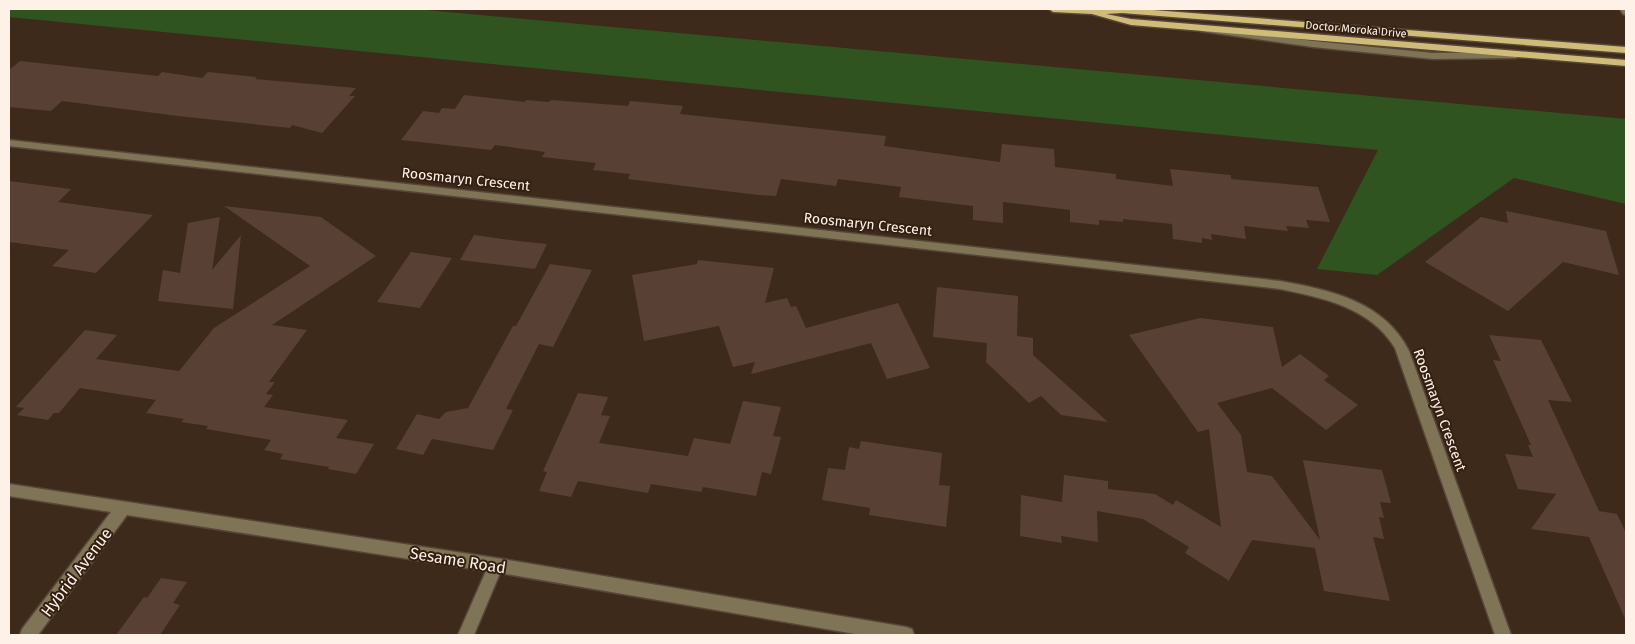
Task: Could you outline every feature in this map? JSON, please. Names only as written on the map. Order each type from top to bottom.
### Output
[{"type":"main road","name":"Doctor Moroka Drive","points":[[1053,9],[1086,12],[1131,22],[1189,27]]},
{"type":"main road","name":"Doctor Moroka Drive","points":[[1086,12],[1122,10],[1626,50]]},
{"type":"main road","points":[[1526,54],[1626,63]]},
{"type":"street","points":[[1189,27],[1280,40],[1432,56],[1526,54]]},
{"type":"street","name":"Roosmaryn Crescent","points":[[9,143],[1270,284],[1319,292],[1365,310],[1383,323],[1397,340],[1411,371],[1503,635]]},
{"type":"street","name":"Sesame Road","points":[[9,490],[496,565],[906,635]]},
{"type":"street","name":"Hybrid Avenue","points":[[28,635],[123,508]]},
{"type":"street","points":[[466,635],[496,565]]},
{"type":"green space","points":[[9,9],[415,9],[1626,119],[1626,204],[1514,178],[1377,275],[1317,269],[1378,150],[9,17]]},
{"type":"building","points":[[20,61],[158,76],[162,72],[202,78],[208,72],[257,77],[255,79],[356,88],[349,96],[355,96],[322,133],[292,125],[290,128],[62,101],[51,111],[9,107],[9,70]]},
{"type":"building","points":[[464,95],[525,102],[526,100],[549,102],[551,100],[628,106],[630,101],[683,106],[680,114],[886,136],[884,146],[1000,162],[1002,144],[1054,149],[1055,167],[1116,174],[1116,179],[1173,186],[1170,169],[1231,175],[1231,179],[1318,187],[1330,222],[1306,220],[1309,228],[1286,226],[1288,231],[1244,226],[1246,239],[1211,234],[1212,240],[1202,238],[1202,243],[1173,239],[1172,224],[1123,219],[1123,222],[1099,220],[1099,225],[1070,222],[1070,210],[1003,202],[1003,223],[973,220],[973,206],[899,197],[901,187],[838,179],[836,186],[781,179],[776,196],[758,195],[628,179],[630,174],[593,170],[596,163],[542,157],[545,152],[495,145],[491,150],[401,140],[423,111],[439,113],[442,108],[455,109]]},
{"type":"building","points":[[9,181],[71,189],[58,202],[153,215],[96,273],[52,266],[69,250],[9,242]]},
{"type":"building","points":[[224,206],[321,217],[376,256],[272,325],[307,330],[269,382],[275,382],[266,394],[273,395],[264,407],[348,420],[336,438],[374,444],[356,474],[328,469],[329,467],[280,459],[283,454],[264,450],[271,440],[206,429],[208,426],[181,422],[184,419],[146,413],[156,400],[80,388],[59,413],[54,413],[48,420],[17,415],[24,408],[16,407],[85,330],[117,335],[96,359],[179,371],[214,328],[310,266]]},
{"type":"building","points":[[1506,211],[1606,231],[1619,275],[1563,262],[1508,311],[1425,262],[1481,217],[1508,223]]},
{"type":"building","points":[[220,217],[212,270],[241,235],[233,309],[158,301],[163,270],[180,273],[188,223]]},
{"type":"building","points":[[474,235],[547,244],[535,269],[460,260]]},
{"type":"building","points":[[411,252],[452,258],[420,308],[377,302]]},
{"type":"building","points":[[698,260],[774,268],[765,303],[787,298],[791,307],[796,306],[806,328],[898,303],[930,368],[887,379],[871,343],[751,374],[755,362],[733,367],[719,326],[644,341],[632,275],[697,264]]},
{"type":"building","points":[[550,264],[592,270],[553,347],[539,344],[506,409],[513,410],[493,450],[432,439],[423,455],[396,449],[417,414],[439,419],[446,412],[468,408]]},
{"type":"building","points":[[937,287],[1018,296],[1017,336],[1033,338],[1033,355],[1108,422],[1061,415],[1041,396],[1029,403],[986,362],[987,343],[933,337]]},
{"type":"building","points":[[1200,318],[1273,327],[1282,367],[1300,354],[1329,376],[1324,380],[1358,405],[1326,430],[1272,388],[1217,403],[1241,435],[1247,472],[1272,476],[1320,540],[1303,460],[1382,470],[1391,503],[1380,502],[1384,518],[1379,517],[1384,539],[1373,537],[1390,601],[1324,591],[1315,548],[1252,540],[1228,582],[1228,580],[1185,553],[1189,547],[1143,519],[1097,511],[1098,542],[1061,536],[1062,543],[1020,536],[1021,495],[1062,502],[1064,475],[1108,481],[1108,489],[1155,494],[1173,505],[1176,500],[1221,527],[1209,429],[1198,432],[1129,335]]},
{"type":"building","points":[[1489,335],[1541,340],[1572,402],[1548,400],[1599,511],[1617,514],[1626,533],[1626,621],[1589,537],[1531,529],[1556,494],[1518,489],[1505,454],[1533,457],[1528,445],[1531,445],[1493,360],[1501,361]]},
{"type":"building","points":[[578,393],[608,397],[601,415],[610,416],[599,443],[688,456],[694,438],[730,444],[743,401],[781,407],[773,436],[781,437],[771,474],[762,472],[756,496],[703,487],[701,492],[651,484],[648,493],[578,481],[571,497],[539,491],[547,472],[543,471]]},
{"type":"building","points":[[861,441],[942,453],[939,485],[950,486],[946,527],[869,515],[870,508],[822,500],[828,468],[845,470],[849,447],[859,449]]},
{"type":"building","points":[[161,578],[187,582],[173,603],[180,605],[160,635],[116,635],[144,597],[147,598]]}]
